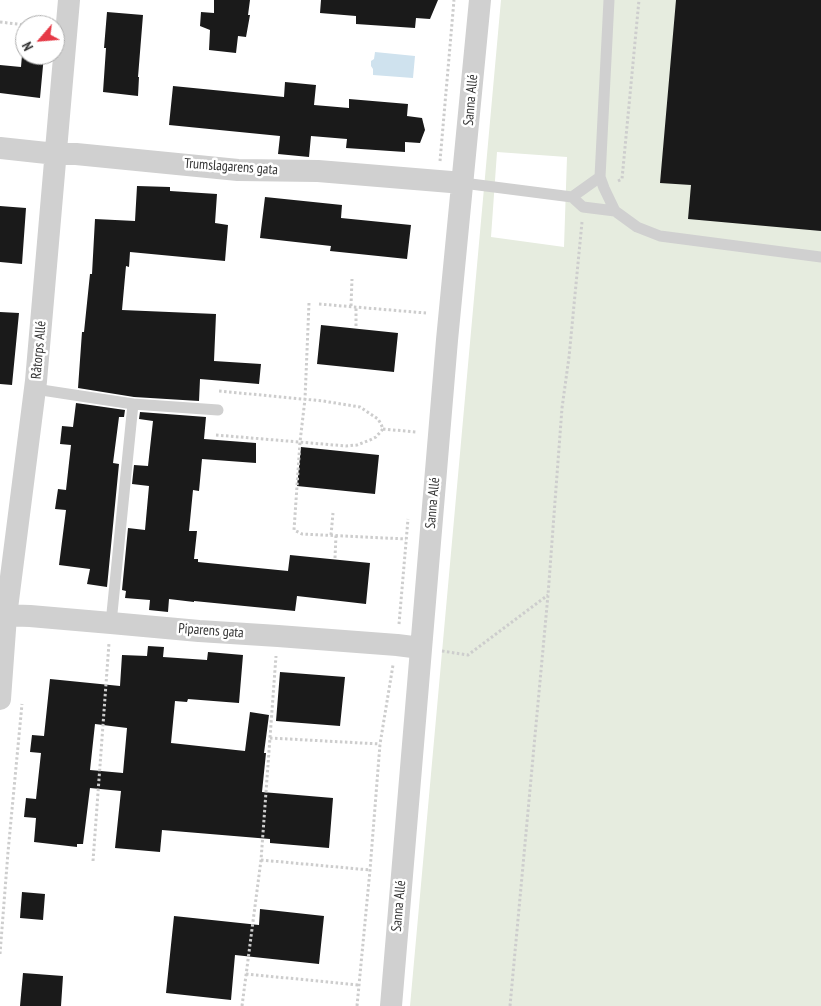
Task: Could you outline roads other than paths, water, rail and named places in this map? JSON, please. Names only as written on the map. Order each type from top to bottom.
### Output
[{"type":"street","name":"Råtorps Allé","points":[[0,699],[3,616],[35,389],[69,0]]},
{"type":"street","name":"Sanna Allé","points":[[391,1006],[446,350],[480,0]]},
{"type":"street","name":"Trumslagarens gata","points":[[0,148],[238,170],[318,172],[462,183]]},
{"type":"street","name":"Piparens gata","points":[[3,616],[111,622],[199,631],[421,648]]},
{"type":"lane","points":[[609,0],[602,183],[615,211]]},
{"type":"lane","points":[[462,183],[572,197],[602,183]]},
{"type":"lane","points":[[572,197],[583,207],[615,211],[637,227],[660,236],[821,257]]},
{"type":"lane","points":[[35,389],[134,404],[218,410]]},
{"type":"lane","points":[[111,622],[134,404]]},
{"type":"water","points":[[375,52],[415,56],[413,78],[373,75],[371,61],[374,59]]}]
